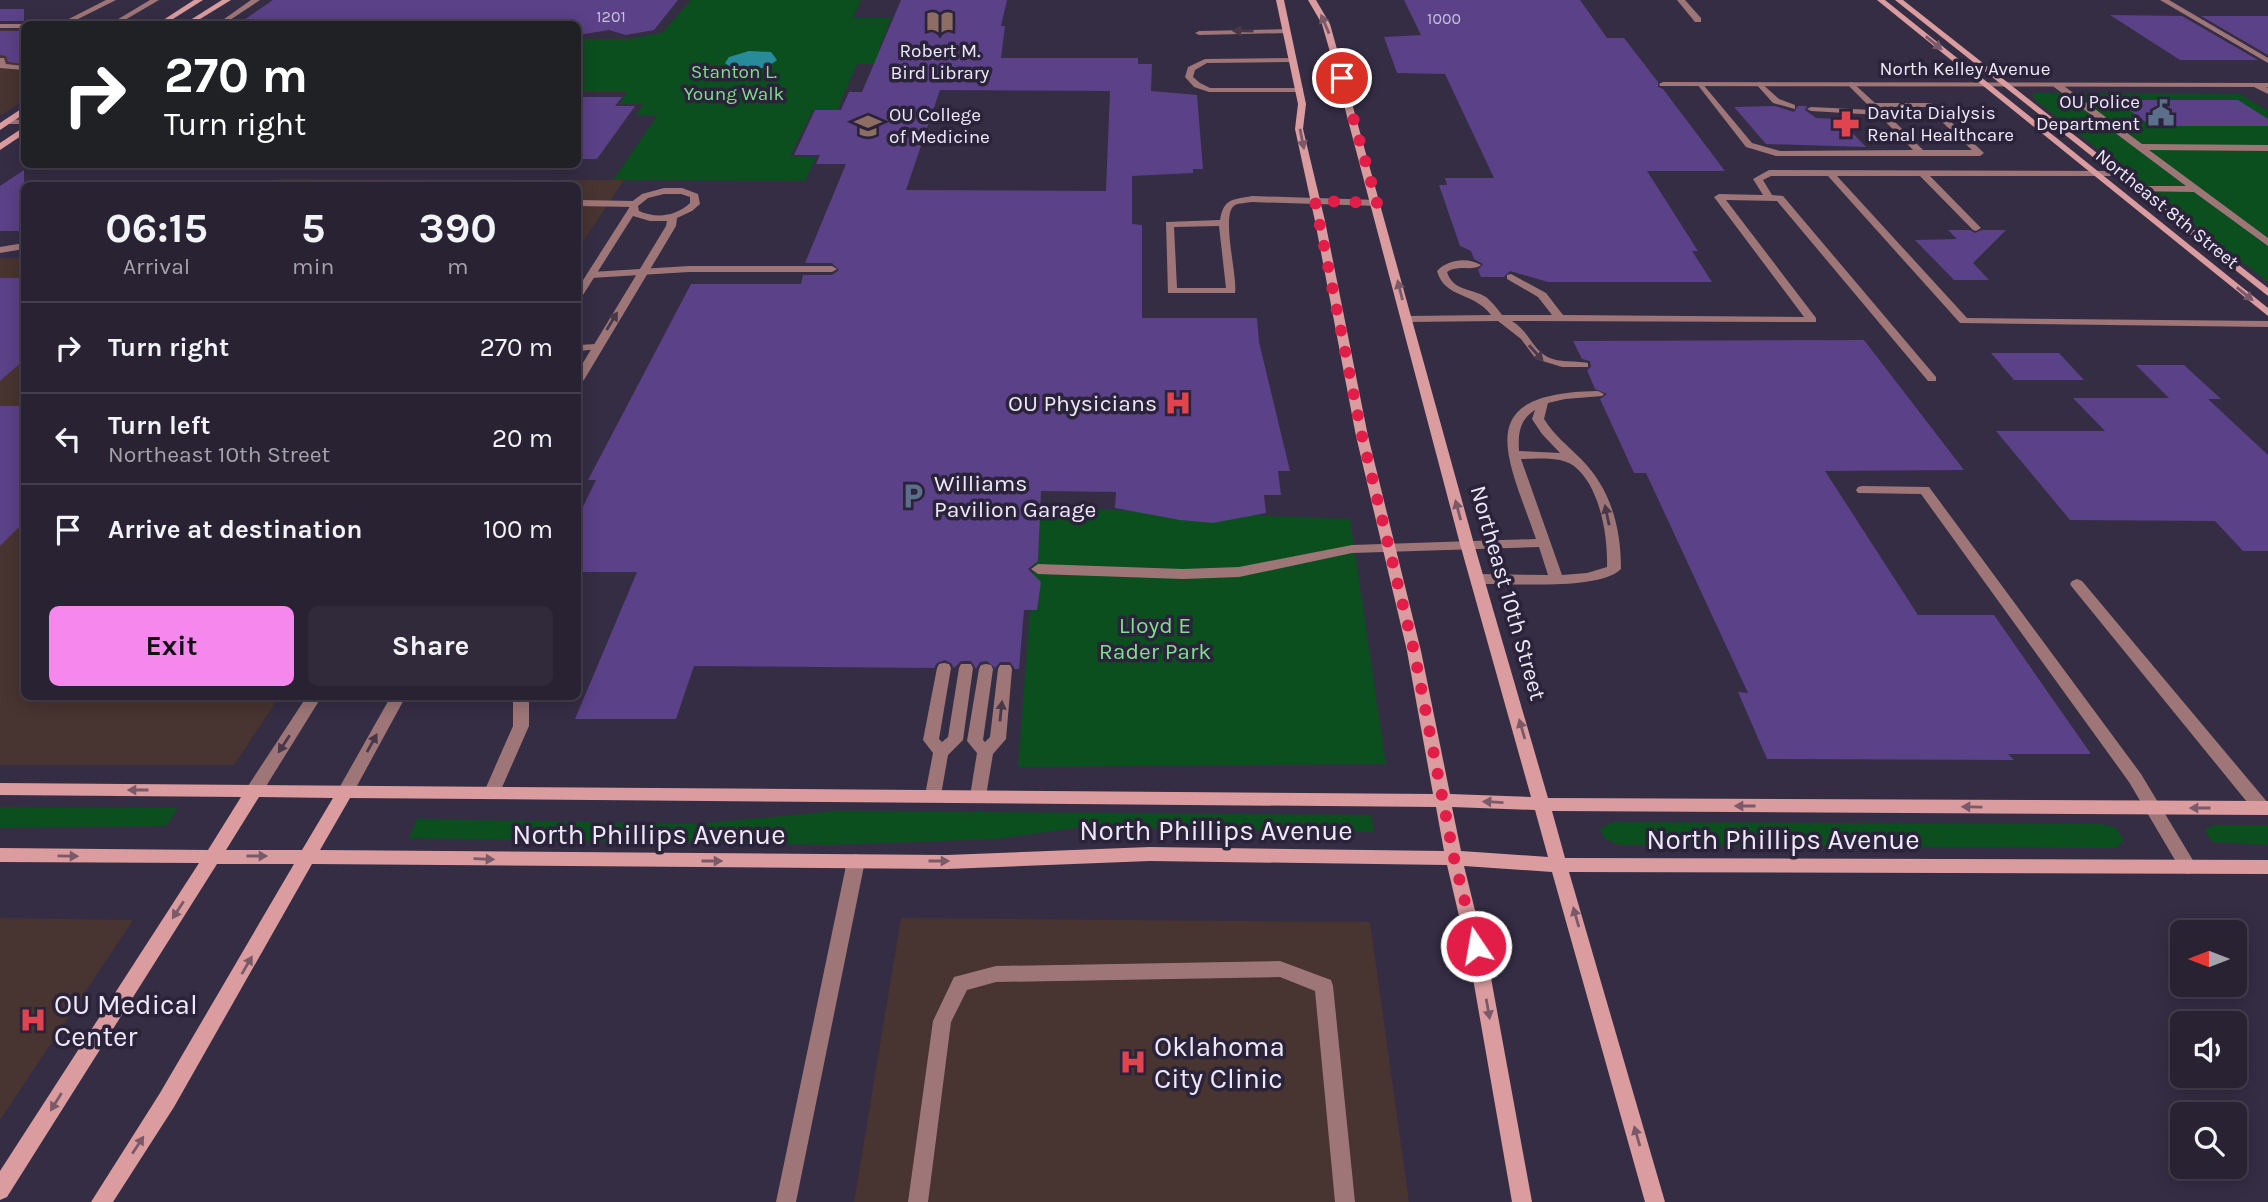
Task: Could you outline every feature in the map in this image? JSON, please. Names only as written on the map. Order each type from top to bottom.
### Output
[{"type":"main road","points":[[166,21],[198,0]]},
{"type":"main road","points":[[193,21],[227,0]]},
{"type":"main road","points":[[1280,0],[1303,104],[1299,129],[1362,436],[1391,547],[1454,858],[1480,967],[1522,1202]]},
{"type":"main road","name":"Northeast 10th Street","points":[[1312,0],[1326,24],[1377,203],[1467,544],[1655,1202]]},
{"type":"main road","name":"Northeast 8th Street","points":[[1881,0],[2268,313]]},
{"type":"main road","name":"Northeast 8th Street","points":[[1899,0],[2268,293]]},
{"type":"main road","points":[[4,124],[21,113]]},
{"type":"main road","points":[[0,147],[21,133]]},
{"type":"main road","name":"North Phillips Avenue","points":[[0,789],[1443,799],[1543,804],[2265,808]]},
{"type":"main road","points":[[101,1202],[167,1100],[346,790]]},
{"type":"main road","points":[[0,1190],[254,791]]},
{"type":"main road","name":"North Phillips Avenue","points":[[0,855],[947,862],[1150,854],[1454,858],[1560,865],[2268,867]]},
{"type":"street","points":[[69,21],[112,0]]},
{"type":"street","points":[[119,21],[155,0]]},
{"type":"street","points":[[224,21],[256,0]]},
{"type":"street","points":[[1681,0],[1698,20]]},
{"type":"street","points":[[2164,0],[2268,61]]},
{"type":"street","points":[[0,26],[21,26]]},
{"type":"street","points":[[1199,33],[1287,31]]},
{"type":"street","points":[[21,63],[1,60],[3,66],[21,68]]},
{"type":"street","points":[[1293,60],[1205,61],[1194,65],[1189,77],[1197,85],[1209,90],[1300,90]]},
{"type":"street","points":[[1701,84],[1749,145],[1759,150],[1779,154],[1980,153],[1928,105],[1872,105]]},
{"type":"street","points":[[1760,84],[1776,101],[1792,107]]},
{"type":"street","points":[[1852,84],[1921,153]]},
{"type":"street","name":"North Kelley Avenue","points":[[1663,85],[2268,85]]},
{"type":"street","points":[[2057,85],[2268,243]]},
{"type":"street","points":[[2257,85],[2268,92]]},
{"type":"street","points":[[1811,109],[1881,113]]},
{"type":"street","points":[[2140,147],[2268,148]]},
{"type":"street","points":[[1769,198],[1758,179],[1769,173],[2116,173]]},
{"type":"street","points":[[1830,173],[1964,321],[2268,324]]},
{"type":"street","points":[[1923,174],[1976,228]]},
{"type":"street","points":[[2136,189],[2196,189]]},
{"type":"street","points":[[581,203],[633,207],[650,218],[672,217],[692,208],[696,201],[695,197],[682,191],[664,191],[645,196],[633,207],[581,290]]},
{"type":"street","points":[[1407,319],[1812,320],[1719,197],[1780,198],[1933,379]]},
{"type":"street","points":[[1224,223],[1169,224],[1172,291],[1231,291],[1224,223],[1227,208],[1242,200],[1377,203]]},
{"type":"street","points":[[581,374],[671,226],[672,217]]},
{"type":"street","points":[[0,250],[21,246]]},
{"type":"street","points":[[1476,265],[1457,263],[1447,266],[1442,271],[1444,280],[1449,287],[1478,297],[1491,306],[1499,318],[1521,329],[1532,353],[1547,363],[1584,365]]},
{"type":"street","points":[[591,275],[690,269],[832,270]]},
{"type":"street","points":[[736,284],[742,270]]},
{"type":"street","points":[[1511,277],[1542,295],[1560,318]]},
{"type":"street","points":[[581,348],[596,347]]},
{"type":"street","points":[[1556,578],[1513,456],[1510,436],[1520,414],[1543,400],[1561,394],[1598,394]]},
{"type":"street","points":[[1478,579],[1603,576],[1615,569],[1605,505],[1595,481],[1547,435],[1538,419],[1543,400]]},
{"type":"street","points":[[1513,456],[1557,456],[1578,463]]},
{"type":"street","points":[[1862,490],[1925,491],[2135,778],[2188,867]]},
{"type":"street","points":[[1038,569],[1171,574],[1239,572],[1352,549],[1544,543]]},
{"type":"street","points":[[2077,584],[2265,808]]},
{"type":"street","points":[[941,752],[931,740],[944,668]]},
{"type":"street","points":[[933,795],[941,752],[954,740],[966,668]]},
{"type":"street","points":[[985,752],[975,741],[986,669]]},
{"type":"street","points":[[978,796],[985,752],[998,739],[1006,669]]},
{"type":"street","points":[[254,791],[312,700]]},
{"type":"street","points":[[346,790],[397,700]]},
{"type":"street","points":[[492,792],[521,726],[521,700]]},
{"type":"street","points":[[786,1202],[856,861]]},
{"type":"street","points":[[918,1202],[942,1021],[961,983],[996,974],[1280,969],[1324,986],[1345,1202]]},
{"type":"shaded area","points":[[0,30],[21,30],[21,102],[0,116]]},
{"type":"shaded area","points":[[280,179],[624,180],[581,244],[581,182],[272,182]]},
{"type":"shaded area","points":[[0,258],[21,258],[21,700],[277,700],[234,765],[0,765]]},
{"type":"shaded area","name":"OU Medical Center","points":[[0,918],[133,920],[0,1120]]},
{"type":"shaded area","name":"Oklahoma City Clinic","points":[[901,918],[1370,922],[1409,1202],[854,1202]]},
{"type":"green space","name":"Stanton L. Young Walk","points":[[691,0],[861,0],[853,18],[891,18],[879,49],[925,49],[955,64],[857,64],[837,110],[813,110],[790,156],[816,157],[805,181],[613,180],[657,116],[636,115],[643,104],[620,104],[627,92],[581,92],[581,39],[629,39],[662,33]]},
{"type":"green space","points":[[2033,93],[2240,94],[2268,111],[2268,282],[2035,100]]},
{"type":"green space","name":"Lloyd E Rader Park","points":[[1038,507],[1350,519],[1386,764],[1018,767]]},
{"type":"green space","points":[[0,807],[178,808],[166,826],[0,828]]},
{"type":"green space","points":[[836,811],[1371,815],[1374,832],[1083,827],[997,839],[830,845],[409,838],[417,819],[698,824]]},
{"type":"green space","points":[[1613,822],[2099,824],[2115,827],[2124,840],[2116,848],[1620,845],[1605,839],[1600,829]]},
{"type":"green space","points":[[2214,825],[2268,825],[2268,845],[2212,842],[2205,830]]},
{"type":"water","points":[[749,51],[771,52],[777,60],[765,67],[751,70],[737,69],[725,63],[729,57]]},
{"type":"building","points":[[273,0],[678,0],[654,30],[626,35],[609,30],[581,35],[581,21],[242,21]]},
{"type":"building","points":[[901,0],[1007,0],[1001,26],[1005,26],[1001,58],[1138,58],[1138,64],[1152,64],[1151,91],[1197,95],[1203,169],[1193,169],[1193,173],[1132,176],[1132,224],[1142,225],[1142,318],[1257,318],[1259,342],[1290,471],[1278,471],[1281,495],[1264,495],[1266,513],[1213,523],[1115,508],[1116,492],[1041,491],[1038,561],[1028,569],[1041,582],[1037,610],[1024,610],[1019,669],[1015,669],[1010,662],[1000,662],[995,668],[987,661],[980,662],[976,669],[971,661],[961,661],[954,668],[945,660],[937,663],[934,668],[694,666],[676,719],[575,719],[637,572],[581,572],[581,511],[596,480],[588,480],[691,284],[801,284],[803,275],[832,275],[839,270],[832,263],[805,263],[846,164],[816,164],[820,155],[794,155],[815,110],[841,110],[849,92],[862,92]],"holes":[[[940,90],[1110,91],[1106,191],[906,190]]]},
{"type":"building","points":[[1404,0],[1580,0],[1607,38],[1624,38],[1658,82],[1658,87],[1663,89],[1725,171],[1647,171],[1698,251],[1692,251],[1712,282],[1548,282],[1510,271],[1504,277],[1481,277],[1478,270],[1483,264],[1474,259],[1471,251],[1460,246],[1439,185],[1447,185],[1445,178],[1494,178],[1445,74],[1397,73],[1384,37],[1421,35]]},
{"type":"building","points":[[0,9],[24,9],[24,21],[0,21]]},
{"type":"building","points":[[2110,15],[2182,16],[2258,60],[2180,60]]},
{"type":"building","points":[[2201,16],[2268,16],[2268,55]]},
{"type":"building","points":[[0,31],[21,31],[21,64],[8,62],[6,56],[0,55]]},
{"type":"building","points":[[581,97],[622,97],[615,106],[635,106],[597,159],[581,159]]},
{"type":"building","points":[[2116,100],[2238,100],[2268,119],[2268,126],[2151,126]]},
{"type":"building","points":[[1775,106],[1794,112],[1798,106],[1807,106],[1805,110],[1816,118],[1839,119],[1866,147],[1766,144],[1734,107]]},
{"type":"building","points":[[24,170],[24,182],[21,182],[21,231],[0,231],[0,186]]},
{"type":"building","points":[[1948,230],[1970,230],[1975,233],[1982,230],[2006,230],[1973,263],[1989,280],[1954,280],[1915,240],[1957,239]]},
{"type":"building","points":[[0,278],[21,278],[21,363],[0,381]]},
{"type":"building","points":[[1864,340],[1964,470],[1825,471],[1918,615],[1994,615],[2091,754],[2008,754],[2014,760],[1767,759],[1738,692],[1748,693],[1646,473],[1634,473],[1600,399],[1607,394],[1595,389],[1587,370],[1591,367],[1590,361],[1582,359],[1573,341]]},
{"type":"building","points":[[1991,353],[2059,353],[2084,380],[2014,380]]},
{"type":"building","points":[[2136,365],[2184,365],[2221,399],[2208,399],[2268,455],[2268,551],[2243,551],[2215,521],[2070,520],[1996,431],[2105,431],[2073,398],[2169,398]]},
{"type":"building","points":[[0,406],[21,406],[21,525],[0,546]]},
{"type":"place","name":"Robert M. Bird Library","points":[[940,22]]},
{"type":"place","name":"OU Police Department","points":[[2161,113]]},
{"type":"place","name":"Davita Dialysis Renal Healthcare","points":[[1846,124]]},
{"type":"place","name":"OU College of Medicine","points":[[868,126]]},
{"type":"place","name":"OU Physicians","points":[[1178,403]]},
{"type":"place","name":"Williams Pavilion Garage","points":[[913,496]]},
{"type":"place","name":"OU Medical Center","points":[[33,1020]]},
{"type":"place","name":"Oklahoma City Clinic","points":[[1133,1062]]},
{"type":"route","points":[[1342,78],[1377,203],[1315,201],[1362,436],[1391,547],[1454,858],[1476,946]]}]
